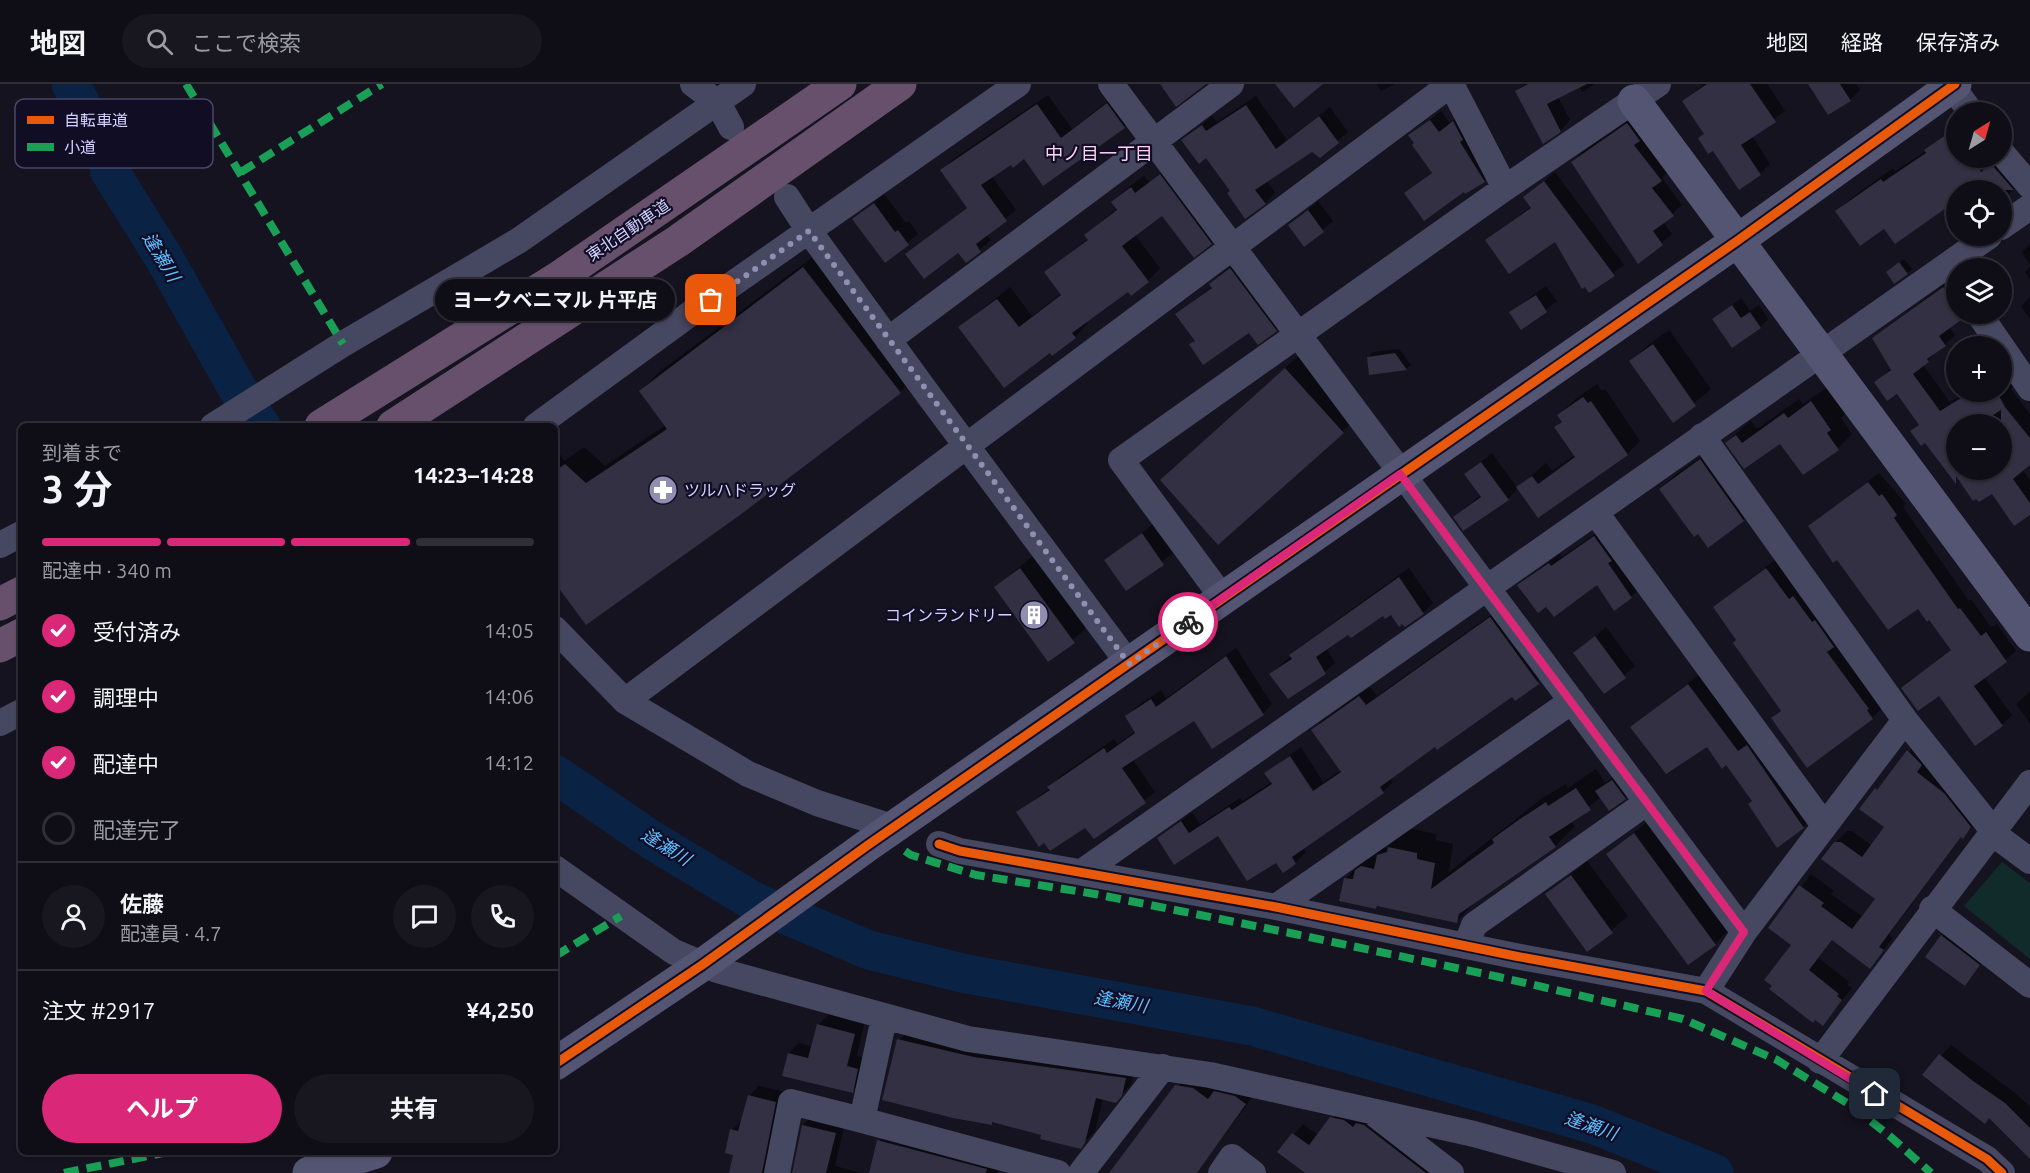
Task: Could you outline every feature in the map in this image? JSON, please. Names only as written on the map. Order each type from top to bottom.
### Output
[{"type":"highway","name":"東北自動車道","points":[[326,423],[558,278],[840,84]]},
{"type":"highway","points":[[397,423],[668,248],[900,84]]},
{"type":"highway","points":[[0,604],[18,595]]},
{"type":"highway","points":[[0,646],[18,637]]},
{"type":"street","points":[[693,84],[718,103],[731,128]]},
{"type":"street","points":[[218,423],[343,344],[518,241],[743,84]]},
{"type":"street","points":[[540,423],[1018,84]]},
{"type":"street","points":[[1111,84],[1744,932]]},
{"type":"street","points":[[888,340],[1231,84]]},
{"type":"street","points":[[625,701],[1451,84],[1505,188]]},
{"type":"street","points":[[558,1062],[708,960],[868,844],[895,828],[1222,597],[1737,241],[1952,85],[1964,102]]},
{"type":"street","points":[[1222,597],[1121,460],[1505,188],[1639,90],[1737,241],[2028,627]]},
{"type":"street","points":[[2012,165],[2030,186]]},
{"type":"street","points":[[787,197],[888,340],[968,444],[1129,664]]},
{"type":"street","points":[[2012,219],[2030,207]]},
{"type":"street","points":[[1966,258],[1979,246]]},
{"type":"street","points":[[1082,872],[1822,352],[1946,276]]},
{"type":"street","points":[[1986,324],[2030,388]]},
{"type":"street","points":[[1702,436],[1905,720],[1993,830],[2030,861]]},
{"type":"street","points":[[1596,513],[1824,825]]},
{"type":"street","points":[[0,545],[18,536]]},
{"type":"street","points":[[558,632],[625,701],[748,774],[817,803],[895,828]]},
{"type":"street","points":[[1276,907],[1572,701]]},
{"type":"street","points":[[0,723],[18,714]]},
{"type":"street","points":[[1706,991],[1744,932],[1905,720]]},
{"type":"street","points":[[1820,1061],[1932,909],[2030,783]]},
{"type":"street","points":[[1466,946],[1474,925],[1646,803]]},
{"type":"street","points":[[939,844],[960,851],[1276,907],[1466,946],[1706,991],[1987,1160],[2002,1173]]},
{"type":"street","points":[[558,870],[674,952],[708,960],[884,1018],[968,1039],[1210,1075],[1474,1134],[1613,1173]]},
{"type":"street","points":[[1932,909],[2030,985]]},
{"type":"street","points":[[862,1120],[884,1018]]},
{"type":"street","points":[[1081,1173],[1163,1067]]},
{"type":"street","points":[[777,1173],[791,1102],[1058,1173]]},
{"type":"street","points":[[1370,1110],[1451,1173]]},
{"type":"street","points":[[309,1173],[366,1155]]},
{"type":"street","points":[[1221,1173],[1232,1157],[1253,1173]]},
{"type":"green space","points":[[2002,862],[2030,883],[2030,959],[1964,906]]},
{"type":"building","points":[[1160,84],[1206,84],[1176,107]]},
{"type":"building","points":[[1275,84],[1323,84],[1294,108]]},
{"type":"building","points":[[1528,84],[1587,84],[1547,104],[1561,132],[1543,144],[1515,91]]},
{"type":"building","points":[[1707,84],[1750,84],[1776,122],[1741,145],[1761,175],[1739,190],[1713,151],[1708,154],[1698,138],[1704,134],[1682,101]]},
{"type":"building","points":[[1808,84],[1840,84],[1851,101],[1828,115]]},
{"type":"building","points":[[1107,103],[1125,128],[1043,186],[1024,159],[1013,168],[1011,165],[981,185],[1007,221],[976,244],[981,252],[966,263],[958,253],[924,279],[905,254],[967,208],[940,170],[1037,104],[1061,138]]},
{"type":"building","points":[[1246,105],[1276,149],[1319,116],[1339,143],[1320,158],[1312,152],[1255,190],[1266,204],[1245,219],[1227,193],[1230,191],[1206,158],[1199,164],[1181,140],[1202,125],[1206,131]]},
{"type":"building","points":[[1430,120],[1439,132],[1453,121],[1463,140],[1460,142],[1485,182],[1465,194],[1464,192],[1424,221],[1404,193],[1432,173],[1412,145],[1414,143],[1408,135]]},
{"type":"building","points":[[1627,123],[1640,141],[1634,145],[1662,181],[1652,188],[1674,216],[1653,231],[1663,245],[1638,264],[1571,162]]},
{"type":"building","points":[[1946,135],[1946,168],[1978,168],[1981,172],[1986,168],[1995,168],[2005,180],[1946,180],[1946,208],[1895,244],[1884,229],[1860,246],[1835,211],[1881,179],[1883,182],[1926,153],[1924,150]]},
{"type":"building","points":[[1160,174],[1212,244],[1194,258],[1162,216],[1122,246],[1149,282],[1131,296],[1128,292],[1072,333],[1076,338],[1052,356],[1050,353],[1004,388],[958,327],[997,299],[1019,327],[1061,295],[1044,272],[1088,240],[1084,235],[1117,210],[1111,202],[1131,187],[1135,193]]},
{"type":"building","points":[[1544,181],[1615,276],[1589,293],[1585,287],[1582,289],[1555,242],[1509,274],[1485,240],[1531,208],[1523,197]]},
{"type":"building","points":[[874,203],[895,232],[898,230],[909,245],[885,263],[852,219]]},
{"type":"building","points":[[1308,210],[1324,232],[1304,247],[1288,225]]},
{"type":"building","points":[[1899,262],[1908,274],[1894,284],[1886,272]]},
{"type":"building","points":[[803,267],[901,393],[740,515],[586,625],[558,587],[558,469],[565,464],[586,483],[667,429],[639,391]]},
{"type":"building","points":[[1230,268],[1277,331],[1258,345],[1249,333],[1203,365],[1189,344],[1195,341],[1175,314],[1212,288],[1209,284]]},
{"type":"building","points":[[1943,287],[1946,291],[1946,324],[1955,324],[1939,336],[1946,346],[1927,359],[1929,362],[1913,374],[1940,411],[1955,402],[2002,402],[2011,414],[2001,414],[2001,410],[1995,414],[1946,414],[1946,471],[1925,443],[1921,446],[1910,431],[1919,425],[1897,394],[1887,401],[1874,382],[1891,370],[1872,338]]},
{"type":"building","points":[[1536,295],[1547,312],[1521,330],[1509,312]]},
{"type":"building","points":[[1732,305],[1741,318],[1750,312],[1761,328],[1732,348],[1712,319]]},
{"type":"building","points":[[1653,344],[1696,406],[1673,423],[1629,361]]},
{"type":"building","points":[[1395,353],[1407,370],[1369,375],[1367,357]]},
{"type":"building","points":[[1285,368],[1344,433],[1218,545],[1160,480]]},
{"type":"building","points":[[1583,397],[1588,403],[1591,401],[1628,455],[1538,518],[1516,487],[1532,476],[1538,484],[1575,457],[1554,427],[1562,422],[1557,415]]},
{"type":"building","points":[[1811,401],[1831,430],[1827,433],[1839,450],[1803,475],[1780,444],[1744,469],[1725,443],[1736,435],[1742,443],[1784,413],[1788,418]]},
{"type":"building","points":[[2012,416],[2030,438],[2030,465],[2013,479],[2030,503],[2030,515],[2014,526],[1992,494],[1979,502],[1976,499],[1973,501],[1959,480],[2012,480]]},
{"type":"building","points":[[1700,459],[1744,521],[1708,548],[1698,534],[1694,537],[1659,489]]},
{"type":"building","points":[[1481,462],[1509,500],[1463,531],[1453,517],[1481,497],[1464,474]]},
{"type":"building","points":[[1868,482],[1879,496],[1882,494],[1897,515],[1894,518],[1958,609],[1960,608],[1981,636],[1986,632],[2007,662],[1974,686],[2003,726],[1975,746],[1939,696],[1918,711],[1901,688],[1951,650],[1929,620],[1927,622],[1918,609],[1888,630],[1837,560],[1833,563],[1808,526]]},
{"type":"building","points":[[1142,533],[1164,565],[1126,591],[1104,560]]},
{"type":"building","points":[[1594,536],[1612,561],[1608,563],[1632,598],[1614,611],[1597,585],[1554,617],[1546,607],[1538,613],[1517,585],[1549,563],[1551,566]]},
{"type":"building","name":"コインランドリー","points":[[1020,568],[1075,643],[1048,662],[994,587]]},
{"type":"building","points":[[1766,568],[1789,599],[1793,596],[1812,622],[1815,620],[1834,647],[1827,652],[1869,709],[1867,710],[1873,719],[1807,768],[1771,718],[1781,711],[1733,643],[1736,640],[1713,607]]},
{"type":"building","points":[[1399,577],[1424,614],[1405,627],[1402,624],[1399,627],[1391,615],[1385,619],[1383,616],[1351,638],[1348,635],[1316,657],[1326,674],[1288,699],[1269,674],[1292,659],[1289,655]]},
{"type":"building","points":[[1490,617],[1539,684],[1515,701],[1512,697],[1437,750],[1435,747],[1380,787],[1384,793],[1292,857],[1296,864],[1283,873],[1276,863],[1247,881],[1218,836],[1174,865],[1157,838],[1181,821],[1189,833],[1229,807],[1232,810],[1272,784],[1264,773],[1290,756],[1313,791],[1341,772],[1311,730],[1359,696],[1366,705]]},
{"type":"building","points":[[1595,636],[1626,678],[1604,694],[1573,653]]},
{"type":"building","points":[[1226,656],[1264,715],[1212,749],[1194,721],[1122,768],[1146,803],[1094,839],[1085,828],[1050,851],[1044,843],[1039,847],[1016,812],[1050,790],[1047,787],[1104,748],[1107,753],[1135,733],[1125,716],[1151,699],[1156,707]]},
{"type":"building","points":[[1688,684],[1738,751],[1747,745],[1804,828],[1777,848],[1748,804],[1752,801],[1726,765],[1722,769],[1707,747],[1666,774],[1630,727]]},
{"type":"building","points":[[1907,750],[1922,765],[1917,772],[1944,793],[1971,827],[1963,839],[1961,837],[1879,947],[1884,950],[1870,969],[1832,940],[1809,970],[1839,994],[1837,996],[1842,1000],[1823,1026],[1815,1020],[1813,1023],[1769,989],[1772,986],[1764,980],[1791,945],[1768,928],[1799,885],[1824,903],[1821,906],[1852,929],[1875,899],[1821,859],[1834,842],[1841,842],[1862,857],[1884,827],[1859,809],[1875,788],[1877,790]]},
{"type":"building","points":[[1612,780],[1626,799],[1609,811],[1595,791]]},
{"type":"building","points":[[1576,788],[1591,810],[1549,837],[1556,847],[1459,914],[1457,923],[1377,906],[1376,909],[1339,901],[1344,878],[1353,879],[1355,870],[1361,866],[1374,869],[1377,855],[1387,852],[1388,847],[1417,853],[1417,859],[1435,863],[1431,889],[1494,843],[1492,839],[1520,819],[1546,802],[1548,806]]},
{"type":"building","points":[[1634,833],[1716,945],[1688,965],[1606,854]]},
{"type":"building","points":[[1571,875],[1613,933],[1587,952],[1545,894]]},
{"type":"building","points":[[1941,935],[1980,965],[1965,986],[1925,957]]},
{"type":"building","points":[[817,1024],[855,1034],[847,1066],[858,1069],[853,1093],[782,1076],[788,1053],[808,1058]]},
{"type":"building","points":[[897,1039],[974,1057],[1126,1078],[1122,1096],[1116,1103],[1096,1098],[1085,1143],[1081,1149],[1040,1139],[1041,1135],[992,1122],[992,1125],[953,1118],[882,1100]]},
{"type":"building","points":[[1939,1054],[2005,1103],[2030,1128],[2030,1159],[1989,1118],[1985,1124],[1922,1075]]},
{"type":"building","points":[[1175,1085],[1193,1088],[1208,1099],[1214,1091],[1235,1096],[1246,1104],[1197,1173],[1109,1173]]},
{"type":"building","points":[[748,1095],[776,1102],[762,1173],[729,1173],[733,1155],[725,1153],[730,1129],[738,1131]]},
{"type":"building","points":[[1330,1117],[1344,1120],[1353,1127],[1356,1123],[1364,1125],[1426,1173],[1305,1173],[1277,1152],[1292,1133],[1309,1145]]},
{"type":"building","points":[[802,1125],[836,1133],[826,1173],[792,1173]]},
{"type":"building","points":[[877,1140],[987,1169],[986,1173],[869,1173]]},
{"type":"waterway","name":"逢瀬川","points":[[71,84],[78,99]]},
{"type":"waterway","name":"逢瀬川","points":[[111,168],[109,170],[164,258],[259,423]]},
{"type":"waterway","name":"逢瀬川","points":[[558,776],[653,841],[753,901],[869,950],[962,973],[1252,1026],[1592,1124],[1714,1173]]},
{"type":"marked path","points":[[186,84],[195,99]]},
{"type":"marked path","points":[[241,172],[382,84]]},
{"type":"marked path","points":[[213,129],[343,344]]},
{"type":"marked path","points":[[905,851],[911,855],[976,875],[1095,894],[1290,933],[1683,1019],[1777,1060],[1852,1106],[1931,1173]]},
{"type":"marked path","points":[[558,954],[621,916]]},
{"type":"marked path","points":[[64,1173],[153,1155]]},
{"type":"cycle path","points":[[558,1062],[702,965],[868,845],[1737,241],[1955,84]]},
{"type":"cycle path","points":[[939,844],[960,851],[1276,907],[1515,956],[1706,991],[1987,1159],[2002,1173]]},
{"type":"way so far","points":[[711,300],[809,231],[1129,664],[1188,622]]},
{"type":"place","name":"ヨークベニマル 片平店","points":[[711,300]]},
{"type":"place","name":"ツルハドラッグ","points":[[663,490]]},
{"type":"place","name":"コインランドリー","points":[[1034,615]]},
{"type":"district","name":"中ノ目一丁目","points":[[1099,154]]},
{"type":"route","points":[[1188,622],[1400,474],[1744,932],[1706,991],[1875,1094]]}]
